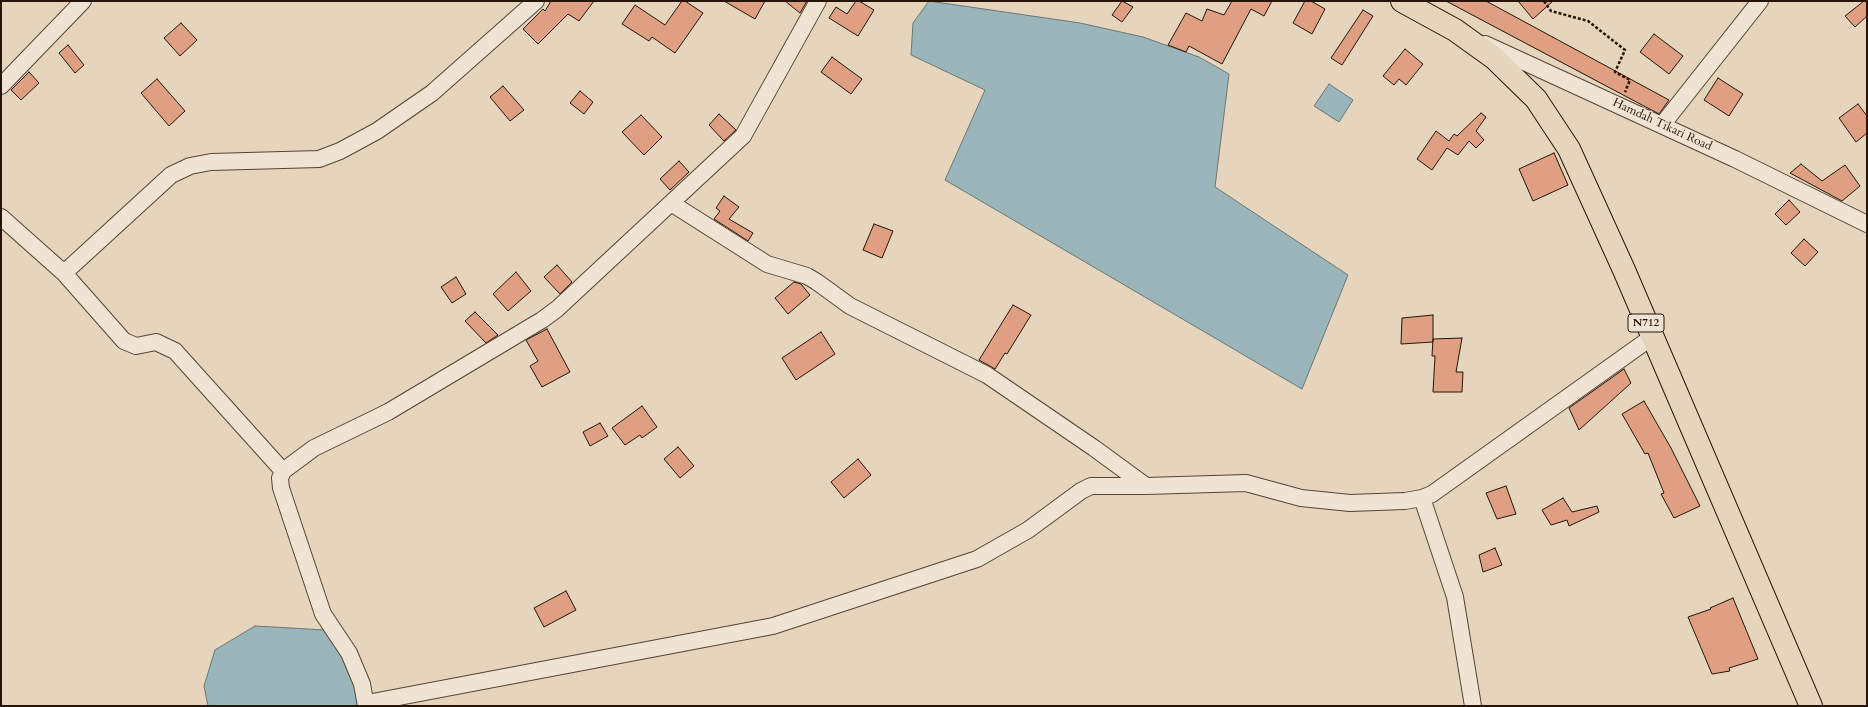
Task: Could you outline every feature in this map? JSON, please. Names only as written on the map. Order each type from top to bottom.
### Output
[{"type":"highway","name":"N712","points":[[1414,3],[1494,58],[1536,99],[1569,149],[1652,337],[1811,706]]},
{"type":"street","points":[[1,86],[83,1]]},
{"type":"street","points":[[64,273],[171,175],[190,166],[211,162],[319,159],[340,151],[377,131],[432,92],[536,1]]},
{"type":"street","points":[[818,1],[743,136],[557,309],[542,320],[388,412],[314,448],[283,471],[280,478],[281,488],[324,614],[349,653],[362,684],[366,704],[773,626],[977,559],[1028,530],[1081,490],[1091,486],[1246,483],[1301,498],[1350,503],[1405,501],[1422,498],[1432,494],[1652,337]]},
{"type":"street","points":[[1662,125],[1760,1]]},
{"type":"street","name":"Hamdah Tikari Road","points":[[1455,30],[1662,125],[1867,224]]},
{"type":"street","points":[[671,203],[767,264],[807,276],[850,306],[987,376],[1094,448],[1146,486]]},
{"type":"street","points":[[1,217],[64,273],[124,341],[136,346],[156,342],[175,351],[283,471]]},
{"type":"street","points":[[1422,498],[1455,596],[1473,706]]},
{"type":"path","points":[[1544,1],[1551,11],[1588,21],[1625,50],[1615,72],[1630,80],[1618,105]]},
{"type":"water","points":[[929,1],[1080,23],[1143,37],[1199,57],[1229,74],[1215,187],[1348,275],[1302,389],[945,180],[985,90],[911,55],[913,23]]},
{"type":"water","points":[[1329,84],[1353,100],[1339,122],[1314,106]]},
{"type":"water","points":[[255,626],[326,630],[346,651],[361,706],[208,706],[204,686],[215,650]]},
{"type":"building","points":[[551,1],[594,1],[579,21],[568,14],[538,44],[523,29],[543,9],[545,11]]},
{"type":"building","points":[[682,1],[685,1],[703,13],[675,53],[652,37],[649,41],[622,24],[635,5],[665,25]]},
{"type":"building","points":[[724,1],[765,1],[755,19]]},
{"type":"building","points":[[785,1],[807,1],[800,13]]},
{"type":"building","points":[[856,1],[859,1],[874,10],[858,36],[829,18],[836,7],[847,14]]},
{"type":"building","points":[[1122,1],[1133,7],[1122,22],[1112,15]]},
{"type":"building","points":[[1232,1],[1272,1],[1264,16],[1251,9],[1222,64],[1189,46],[1186,52],[1168,45],[1186,13],[1202,21],[1207,9],[1224,15]]},
{"type":"building","points":[[1305,1],[1311,1],[1325,9],[1312,34],[1293,23]]},
{"type":"building","points":[[1446,1],[1486,1],[1669,100],[1659,114]]},
{"type":"building","points":[[1518,1],[1553,1],[1533,19]]},
{"type":"building","points":[[1864,1],[1867,1],[1867,16],[1855,27],[1845,16]]},
{"type":"building","points":[[1363,10],[1373,16],[1342,65],[1331,58]]},
{"type":"building","points":[[181,23],[197,40],[180,56],[164,38]]},
{"type":"building","points":[[1654,34],[1683,56],[1669,74],[1640,52]]},
{"type":"building","points":[[68,45],[84,65],[75,73],[59,53]]},
{"type":"building","points":[[1405,49],[1423,64],[1406,85],[1399,79],[1394,85],[1383,76]]},
{"type":"building","points":[[832,57],[862,79],[851,94],[821,72]]},
{"type":"building","points":[[29,72],[39,83],[21,100],[11,90]]},
{"type":"building","points":[[1718,78],[1743,94],[1729,116],[1704,100]]},
{"type":"building","points":[[157,79],[185,111],[169,126],[141,93]]},
{"type":"building","points":[[503,86],[524,110],[510,121],[490,97]]},
{"type":"building","points":[[580,91],[593,102],[584,114],[570,103]]},
{"type":"building","points":[[1858,104],[1867,116],[1867,133],[1856,142],[1839,118]]},
{"type":"building","points":[[1481,113],[1486,117],[1476,131],[1484,140],[1476,148],[1469,141],[1458,155],[1447,148],[1432,170],[1417,159],[1436,131],[1449,141],[1454,134],[1457,136]]},
{"type":"building","points":[[719,114],[736,130],[724,141],[709,125]]},
{"type":"building","points":[[641,115],[662,137],[644,155],[622,132]]},
{"type":"building","points":[[1554,153],[1568,185],[1533,201],[1519,169]]},
{"type":"building","points":[[679,161],[689,172],[670,190],[660,179]]},
{"type":"building","points":[[1801,164],[1822,181],[1845,165],[1860,186],[1842,201],[1790,173]]},
{"type":"building","points":[[724,196],[739,207],[729,219],[753,233],[748,241],[714,219],[720,211],[716,208]]},
{"type":"building","points":[[1789,200],[1800,212],[1786,225],[1775,214]]},
{"type":"building","points":[[874,224],[893,231],[882,258],[863,250]]},
{"type":"building","points":[[1804,239],[1818,252],[1805,266],[1791,253]]},
{"type":"building","points":[[557,265],[572,282],[560,294],[544,277]]},
{"type":"building","points":[[516,272],[531,291],[508,311],[493,294]]},
{"type":"building","points":[[456,277],[466,294],[452,303],[441,287]]},
{"type":"building","points":[[794,282],[801,284],[810,295],[788,314],[775,298]]},
{"type":"building","points":[[1013,305],[1031,315],[1007,354],[1005,353],[995,369],[979,360]]},
{"type":"building","points":[[475,312],[498,335],[486,343],[465,321]]},
{"type":"building","points":[[1433,315],[1433,342],[1401,344],[1402,318]]},
{"type":"building","points":[[547,329],[570,372],[542,387],[530,366],[538,361],[526,340]]},
{"type":"building","points":[[821,332],[835,354],[796,380],[782,358]]},
{"type":"building","points":[[1462,338],[1456,372],[1463,372],[1462,392],[1433,392],[1435,356],[1432,356],[1433,339]]},
{"type":"building","points":[[1624,369],[1631,383],[1579,430],[1569,408]]},
{"type":"building","points":[[1644,401],[1671,448],[1700,506],[1674,518],[1661,494],[1664,493],[1648,453],[1645,454],[1622,414]]},
{"type":"building","points":[[642,406],[657,427],[642,438],[640,435],[625,445],[612,428]]},
{"type":"building","points":[[600,423],[608,436],[590,446],[583,432]]},
{"type":"building","points":[[678,447],[694,466],[680,478],[664,459]]},
{"type":"building","points":[[858,459],[871,475],[844,498],[831,482]]},
{"type":"building","points":[[1506,486],[1516,514],[1497,519],[1486,493]]},
{"type":"building","points":[[1563,498],[1572,512],[1597,506],[1599,512],[1569,526],[1567,520],[1551,525],[1542,510]]},
{"type":"building","points":[[1495,548],[1502,565],[1483,572],[1479,555]]},
{"type":"building","points":[[566,591],[576,610],[544,627],[534,608]]},
{"type":"building","points":[[1733,598],[1758,659],[1729,668],[1730,671],[1712,674],[1688,617],[1711,609],[1710,608]]}]
